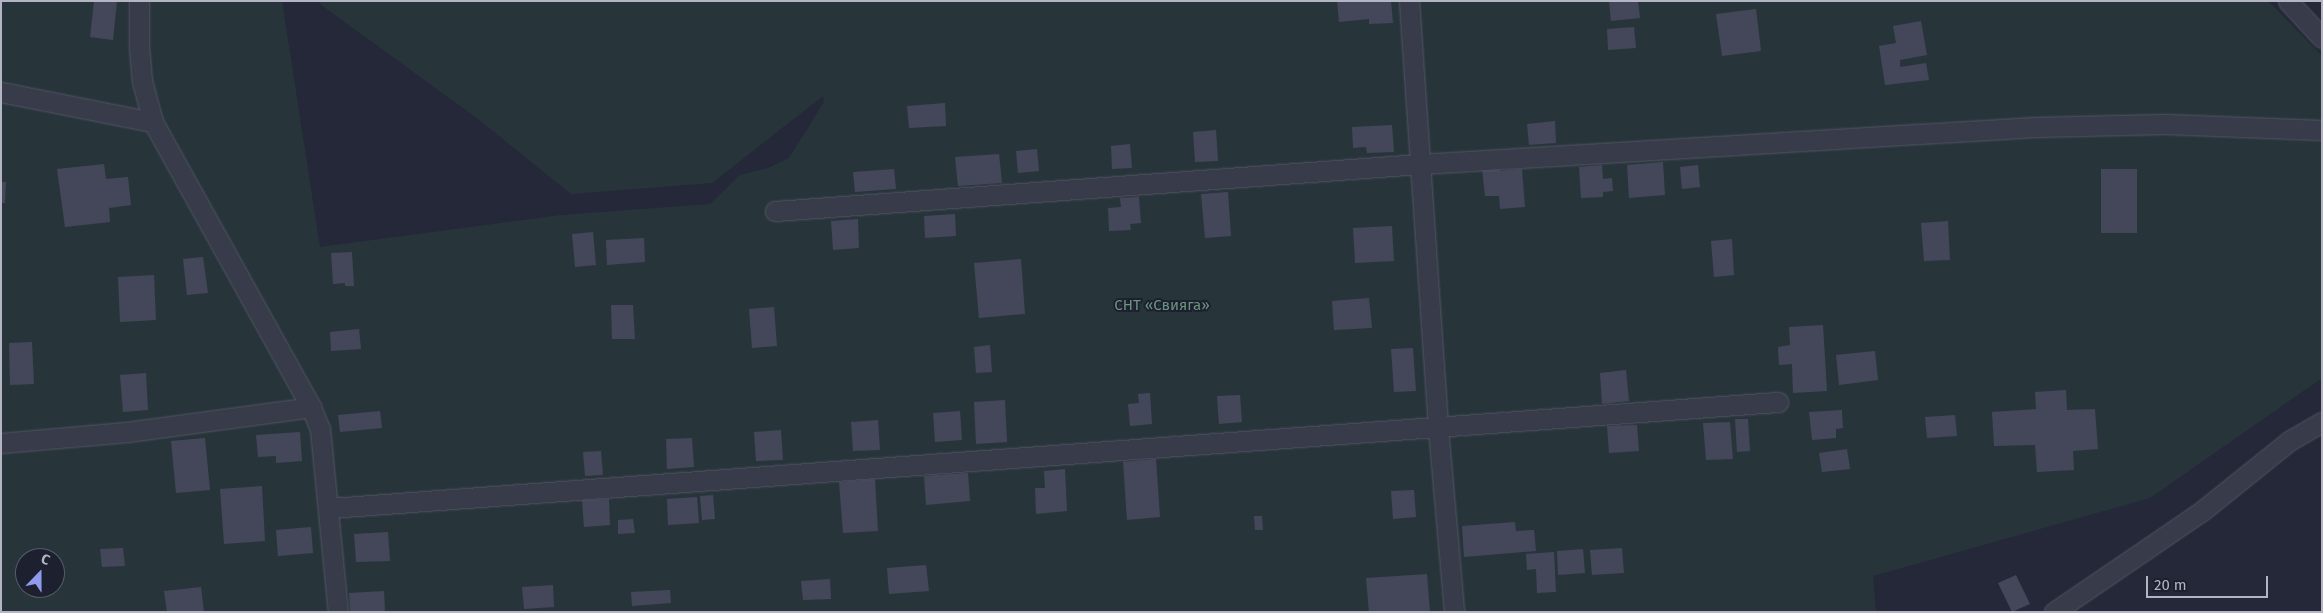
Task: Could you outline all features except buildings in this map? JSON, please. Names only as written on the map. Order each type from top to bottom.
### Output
[{"type":"lane","points":[[139,1],[138,47],[142,81],[153,122],[312,407],[320,429],[330,508],[338,612]]},
{"type":"lane","points":[[1409,1],[1438,428],[1454,612]]},
{"type":"lane","points":[[2288,1],[2322,38]]},
{"type":"lane","points":[[1,92],[153,122]]},
{"type":"lane","points":[[775,210],[1420,164],[2035,127],[2165,124],[2322,130]]},
{"type":"lane","points":[[330,508],[1778,402]]},
{"type":"lane","points":[[1,442],[127,432],[312,407]]},
{"type":"lane","points":[[2054,612],[2202,511],[2289,442],[2322,422]]},
{"type":"green space","name":"СНТ «Свияга»","points":[[1,1],[282,1],[320,247],[561,215],[710,204],[740,175],[768,168],[789,158],[824,102],[823,96],[712,183],[571,194],[478,119],[320,4],[320,1],[2268,1],[2322,56],[2322,378],[2150,498],[1873,576],[1876,612],[1,612]]}]
